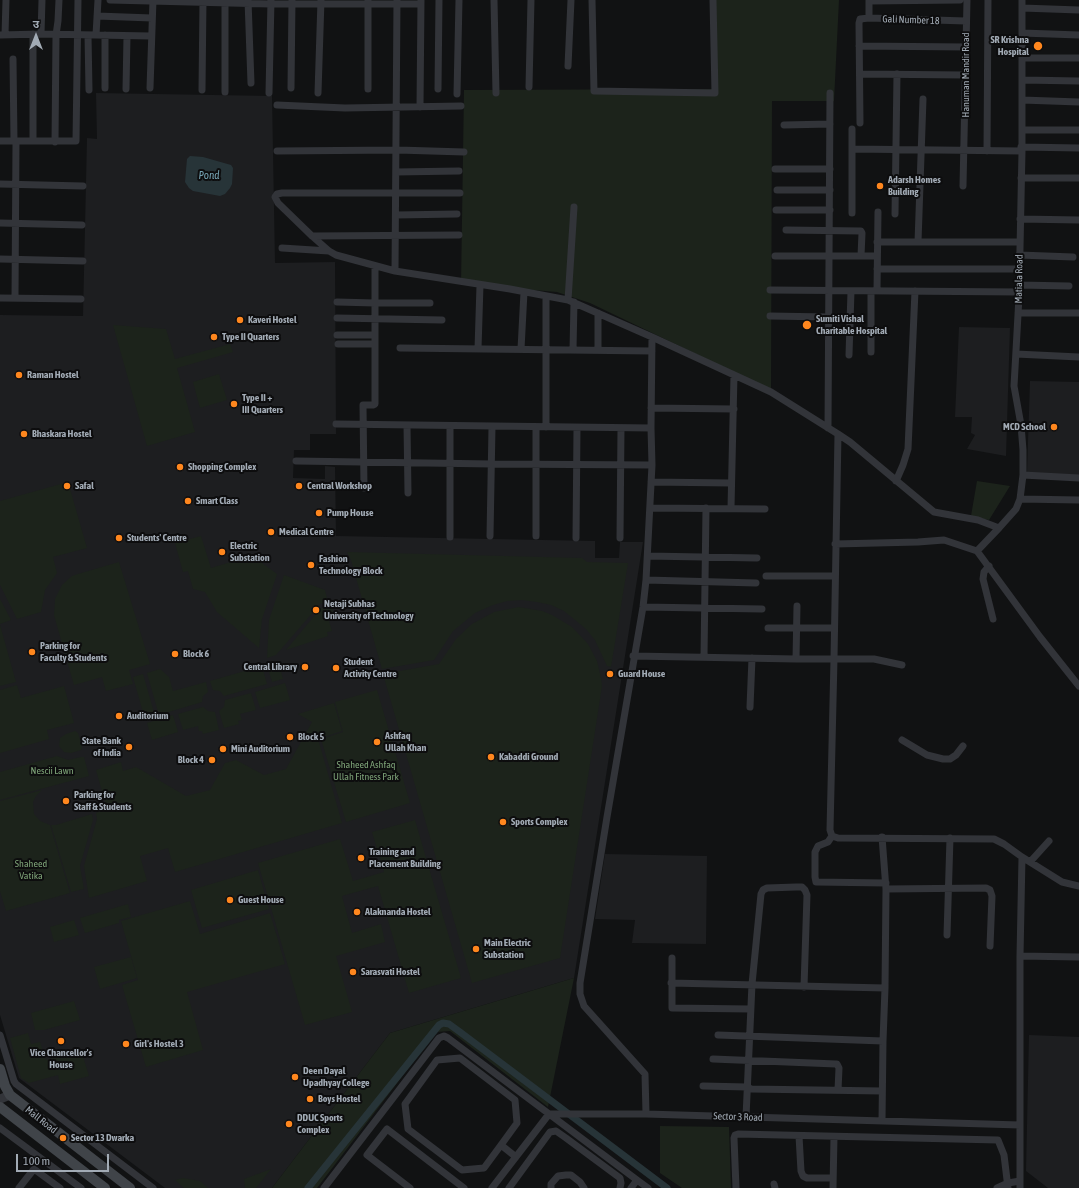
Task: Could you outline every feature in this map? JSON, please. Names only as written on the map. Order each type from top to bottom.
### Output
[{"type":"main road","points":[[0,1069],[6,1090]]},
{"type":"main road","name":"Mall Road","points":[[6,1090],[130,1188]]},
{"type":"main road","name":"Mall Road","points":[[0,1107],[105,1188]]},
{"type":"street","points":[[6,0],[3,35],[41,34],[151,36]]},
{"type":"street","points":[[41,34],[42,0]]},
{"type":"street","points":[[55,142],[56,35],[58,26],[59,0]]},
{"type":"street","points":[[0,141],[74,142],[76,139],[78,0]]},
{"type":"street","points":[[96,35],[98,0]]},
{"type":"street","points":[[110,0],[420,2],[420,107]]},
{"type":"street","points":[[438,89],[439,0]]},
{"type":"street","points":[[457,94],[459,0]]},
{"type":"street","points":[[494,0],[496,93]]},
{"type":"street","points":[[529,87],[531,0]]},
{"type":"street","points":[[568,66],[571,0]]},
{"type":"street","points":[[592,0],[594,91],[715,93],[713,0]]},
{"type":"street","points":[[869,18],[869,0],[960,0]]},
{"type":"street","name":"Hanuman Mandir Road","points":[[963,186],[965,151],[967,0]]},
{"type":"street","points":[[987,151],[988,0]]},
{"type":"street","name":"Matiala Road","points":[[1020,499],[1023,475],[1023,450],[1022,432],[1015,392],[1019,289],[1022,130],[1022,0]]},
{"type":"street","points":[[150,88],[153,1]]},
{"type":"street","points":[[202,90],[203,1]]},
{"type":"street","points":[[225,1],[225,92]]},
{"type":"street","points":[[248,1],[251,83]]},
{"type":"street","points":[[291,88],[292,1]]},
{"type":"street","points":[[269,93],[270,2]]},
{"type":"street","points":[[318,93],[321,2]]},
{"type":"street","points":[[368,2],[368,89]]},
{"type":"street","points":[[395,271],[397,2]]},
{"type":"street","points":[[1022,8],[1079,10]]},
{"type":"street","points":[[97,16],[152,18]]},
{"type":"street","name":"Gali Number 18","points":[[859,46],[859,23],[862,18],[966,22]]},
{"type":"street","points":[[1022,33],[1079,35]]},
{"type":"street","points":[[33,34],[33,141]]},
{"type":"street","points":[[88,35],[89,90]]},
{"type":"street","points":[[105,35],[105,88]]},
{"type":"street","points":[[126,89],[127,36]]},
{"type":"street","points":[[860,123],[859,46],[966,47]]},
{"type":"street","points":[[1022,58],[1079,58]]},
{"type":"street","points":[[12,59],[16,184],[15,298]]},
{"type":"street","points":[[860,74],[965,75]]},
{"type":"street","points":[[895,214],[897,74]]},
{"type":"street","points":[[1022,80],[1079,81]]},
{"type":"street","points":[[828,428],[830,93]]},
{"type":"street","points":[[918,242],[923,99]]},
{"type":"street","points":[[1022,100],[1079,102]]},
{"type":"street","points":[[277,105],[346,108],[461,106]]},
{"type":"street","points":[[784,125],[830,124]]},
{"type":"street","points":[[852,129],[852,213]]},
{"type":"street","points":[[1022,130],[1079,130]]},
{"type":"street","points":[[852,149],[987,151],[1079,148]]},
{"type":"street","points":[[277,151],[396,150],[464,152]]},
{"type":"street","points":[[775,169],[830,169]]},
{"type":"street","points":[[396,172],[459,171]]},
{"type":"street","points":[[1021,178],[1079,178]]},
{"type":"street","points":[[0,184],[82,186]]},
{"type":"street","points":[[777,190],[830,190]]},
{"type":"street","points":[[460,193],[282,193],[276,195],[275,197],[278,203],[312,236],[329,251],[336,255],[395,271],[480,284],[571,301],[652,337],[771,392],[850,442],[934,512],[978,520],[999,528]]},
{"type":"street","points":[[573,350],[571,301],[574,207]]},
{"type":"street","points":[[776,210],[830,210]]},
{"type":"street","points":[[871,352],[874,291],[877,269],[878,212]]},
{"type":"street","points":[[396,215],[457,214]]},
{"type":"street","points":[[1020,219],[1079,220]]},
{"type":"street","points":[[0,223],[82,225]]},
{"type":"street","points":[[786,230],[860,231],[862,233],[861,256]]},
{"type":"street","points":[[312,236],[459,235]]},
{"type":"street","points":[[877,242],[1020,242]]},
{"type":"street","points":[[282,248],[329,251]]},
{"type":"street","points":[[1019,255],[1072,257]]},
{"type":"street","points":[[775,256],[877,256]]},
{"type":"street","points":[[0,259],[83,261]]},
{"type":"street","points":[[364,488],[362,406],[374,404],[375,266]]},
{"type":"street","points":[[877,269],[1019,269]]},
{"type":"street","points":[[478,349],[480,284]]},
{"type":"street","points":[[770,290],[915,291],[1019,289],[1069,286]]},
{"type":"street","points":[[849,355],[851,291]]},
{"type":"street","points":[[896,481],[908,449],[915,291]]},
{"type":"street","points":[[521,349],[524,292]]},
{"type":"street","points":[[546,296],[546,427]]},
{"type":"street","points":[[0,298],[81,299]]},
{"type":"street","points":[[337,302],[430,303]]},
{"type":"street","points":[[598,313],[598,350]]},
{"type":"street","points":[[1018,313],[1079,313]]},
{"type":"street","points":[[770,316],[828,317]]},
{"type":"street","points":[[337,318],[442,320]]},
{"type":"street","points":[[337,335],[375,335]]},
{"type":"street","points":[[646,1114],[644,1074],[584,1006],[580,994],[580,983],[643,607],[648,556],[652,465],[652,337]]},
{"type":"street","points":[[338,344],[375,344]]},
{"type":"street","points":[[400,348],[652,350]]},
{"type":"street","points":[[1016,354],[1079,357]]},
{"type":"street","points":[[731,508],[734,375]]},
{"type":"street","points":[[651,408],[734,409]]},
{"type":"street","points":[[336,424],[651,428]]},
{"type":"street","points":[[407,425],[408,493]]},
{"type":"street","points":[[450,426],[450,537]]},
{"type":"street","points":[[490,536],[492,426]]},
{"type":"street","points":[[536,427],[536,536]]},
{"type":"street","points":[[576,538],[577,428]]},
{"type":"street","points":[[620,538],[621,428]]},
{"type":"street","points":[[832,836],[830,830],[838,434]]},
{"type":"street","points":[[296,461],[450,464],[652,465]]},
{"type":"street","points":[[1023,475],[1079,478]]},
{"type":"street","points":[[651,482],[731,484]]},
{"type":"street","points":[[977,551],[1016,509],[1020,499],[1079,500]]},
{"type":"street","points":[[650,508],[766,509]]},
{"type":"street","points":[[704,657],[706,508]]},
{"type":"street","points":[[835,544],[911,543],[944,540],[977,551],[1028,622],[1079,686]]},
{"type":"street","points":[[648,556],[757,558]]},
{"type":"street","points":[[989,566],[984,572],[983,579],[993,619]]},
{"type":"street","points":[[766,576],[835,576]]},
{"type":"street","points":[[646,580],[756,583]]},
{"type":"street","points":[[796,606],[796,659]]},
{"type":"street","points":[[643,607],[762,609]]},
{"type":"street","points":[[768,628],[834,628]]},
{"type":"street","points":[[634,656],[796,659],[874,658],[902,665]]},
{"type":"street","points":[[750,707],[752,658]]},
{"type":"street","points":[[902,740],[927,755],[942,759],[950,759],[956,755],[963,746]]},
{"type":"street","points":[[832,836],[838,838],[882,837],[916,839],[994,839],[1062,882],[1079,886]]},
{"type":"street","points":[[832,836],[828,842],[818,846],[815,852],[816,882],[948,889],[986,888],[990,890],[992,896],[990,946]]},
{"type":"street","points":[[882,837],[886,886],[882,1121]]},
{"type":"street","points":[[947,935],[950,838]]},
{"type":"street","points":[[1030,862],[1049,841]]},
{"type":"street","points":[[997,1188],[1020,1185],[1020,956],[1022,857]]},
{"type":"street","points":[[746,1117],[752,984],[760,902],[763,890],[767,888],[802,887],[807,895],[804,987]]},
{"type":"street","points":[[1020,956],[1079,957]]},
{"type":"street","points":[[672,958],[672,1008],[750,1009]]},
{"type":"street","points":[[671,983],[885,988]]},
{"type":"street","points":[[0,1035],[6,1090],[153,1188]]},
{"type":"street","points":[[718,1035],[883,1041]]},
{"type":"street","points":[[324,1188],[439,1038],[444,1036],[648,1188]]},
{"type":"street","points":[[460,1058],[515,1100],[517,1123],[501,1145],[484,1168],[462,1170],[408,1129],[405,1104],[437,1060],[460,1058]]},
{"type":"street","points":[[713,1059],[837,1064],[839,1068],[838,1090]]},
{"type":"street","points":[[703,1086],[882,1091]]},
{"type":"street","points":[[492,1188],[549,1114]]},
{"type":"street","name":"Sector 3 Road","points":[[549,1114],[646,1114],[1020,1125]]},
{"type":"street","points":[[0,1128],[81,1188]]},
{"type":"street","points":[[410,1188],[367,1156],[387,1129],[464,1188]]},
{"type":"street","points":[[498,1180],[509,1188],[550,1132],[556,1132],[620,1178],[620,1188]]},
{"type":"street","points":[[736,1188],[734,1138],[735,1135],[738,1134],[998,1140],[1004,1155],[1008,1186]]},
{"type":"street","points":[[799,1136],[801,1171],[803,1176],[807,1178],[833,1178]]},
{"type":"street","points":[[833,1188],[834,1136]]},
{"type":"street","points":[[501,1145],[516,1156]]},
{"type":"street","points":[[19,1188],[34,1169],[60,1188]]},
{"type":"street","points":[[551,1188],[551,1184],[558,1176],[566,1175],[571,1175],[580,1182],[584,1188]]},
{"type":"street","points":[[631,1188],[637,1180]]},
{"type":"shaded area","name":"Netaji Subhas University of Technology","points":[[96,93],[272,96],[275,263],[335,262],[336,434],[310,434],[310,450],[294,450],[293,478],[325,479],[325,466],[335,467],[336,536],[595,541],[595,558],[619,558],[620,542],[643,542],[574,978],[390,1033],[272,1188],[165,1188],[19,1078],[0,1015],[0,315],[83,316],[87,138],[97,139]]},
{"type":"shaded area","points":[[959,327],[1010,328],[1006,456],[967,449],[975,435],[971,433],[972,417],[955,417]]},
{"type":"shaded area","name":"MCD School","points":[[1030,381],[1079,382],[1079,476],[1027,473]]},
{"type":"shaded area","points":[[605,854],[707,856],[706,944],[632,943],[635,920],[595,919]]},
{"type":"shaded area","points":[[1029,1035],[1079,1037],[1079,1188],[1048,1188],[1026,1171]]},
{"type":"green space","points":[[714,0],[839,0],[834,101],[772,101],[771,390],[590,303],[557,292],[461,284],[464,90],[715,89]]},
{"type":"green space","points":[[113,325],[166,329],[175,359],[230,344],[233,352],[177,368],[195,432],[147,446]]},
{"type":"green space","points":[[219,374],[227,400],[200,408],[193,382]]},
{"type":"green space","points":[[977,481],[1010,486],[989,520],[971,516]]},
{"type":"green space","points":[[68,482],[87,548],[53,557],[57,573],[45,590],[41,612],[17,619],[0,585],[0,501]]},
{"type":"green space","points":[[201,536],[211,568],[254,555],[277,574],[262,619],[259,648],[217,612],[205,592],[193,589],[188,571],[183,572],[175,543]]},
{"type":"green space","points":[[347,552],[582,558],[587,562],[628,563],[611,667],[607,666],[595,640],[586,629],[564,611],[551,605],[522,600],[507,601],[475,613],[453,631],[434,660],[382,669],[351,560]]},
{"type":"green space","points":[[119,562],[150,664],[129,670],[133,684],[106,691],[102,677],[74,685],[54,615],[55,599],[62,585],[72,576]]},
{"type":"green space","points":[[284,575],[325,590],[328,602],[320,604],[276,655],[267,658],[269,620]]},
{"type":"green space","points":[[0,599],[11,620],[0,624]]},
{"type":"green space","points":[[331,606],[335,619],[329,621],[332,631],[327,632],[328,636],[286,650],[321,608]]},
{"type":"green space","name":"Sports Complex","points":[[519,607],[542,611],[572,627],[588,644],[597,661],[602,686],[560,958],[472,983],[383,674],[439,664],[456,639],[472,624],[494,612]]},
{"type":"green space","points":[[0,625],[16,682],[0,686]]},
{"type":"green space","points":[[278,661],[283,679],[272,682],[267,665]]},
{"type":"green space","points":[[262,666],[267,684],[224,696],[220,691],[213,690],[210,681]]},
{"type":"green space","points":[[160,669],[169,677],[173,691],[206,682],[208,692],[203,696],[202,702],[159,715],[147,673]]},
{"type":"green space","points":[[143,674],[155,716],[145,719],[133,677]]},
{"type":"green space","points":[[285,683],[290,700],[260,708],[255,692]]},
{"type":"green space","name":"Nescii Lawn","points":[[17,685],[21,698],[64,686],[74,723],[47,730],[49,739],[0,753],[0,690]]},
{"type":"green space","name":"Shaheed Ashfaq Ullah Fitness Park","points":[[377,690],[410,803],[346,822],[321,739],[343,732],[335,702]]},
{"type":"green space","points":[[251,693],[256,710],[240,714],[242,720],[238,721],[239,724],[224,728],[219,711],[224,707],[225,700]]},
{"type":"green space","points":[[334,703],[342,731],[318,739],[342,823],[175,872],[168,848],[140,856],[147,881],[89,898],[84,866],[97,819],[96,813],[107,809],[96,770],[121,762],[123,771],[136,767],[186,796],[210,790],[225,763],[236,760],[264,775],[286,769],[312,722],[298,714]]},
{"type":"green space","points":[[203,707],[208,711],[215,712],[219,730],[203,734],[202,731],[199,731],[198,726],[183,730],[178,714]]},
{"type":"green space","points":[[173,715],[178,732],[152,740],[147,723]]},
{"type":"green space","points":[[75,731],[78,733],[82,747],[81,750],[71,753],[64,752],[59,746],[60,738]]},
{"type":"green space","name":"Nescii Lawn","points":[[57,756],[68,760],[84,757],[89,776],[0,800],[0,772]]},
{"type":"green space","name":"Shaheed Vatika","points":[[42,790],[33,802],[34,814],[40,821],[50,825],[70,893],[6,911],[0,891],[0,801]]},
{"type":"green space","points":[[92,814],[93,820],[80,866],[84,889],[71,892],[51,825],[56,825]]},
{"type":"green space","points":[[415,820],[461,978],[409,993],[378,886],[342,896],[352,933],[381,924],[385,942],[336,956],[352,1012],[305,1025],[258,863],[340,839],[353,881],[384,872],[372,832]]},
{"type":"green space","points":[[258,870],[269,909],[202,928],[191,890]]},
{"type":"green space","points":[[190,901],[200,934],[270,913],[285,964],[187,992],[203,1050],[146,1067],[122,985],[138,980],[121,921]]},
{"type":"green space","points":[[128,904],[131,917],[119,920],[119,923],[85,933],[80,918]]},
{"type":"green space","points":[[74,920],[79,935],[54,942],[50,927]]},
{"type":"green space","points":[[131,957],[137,978],[100,989],[94,967]]},
{"type":"green space","points":[[574,978],[548,1107],[450,1031],[436,1032],[317,1188],[272,1188],[390,1033]]},
{"type":"green space","points":[[74,1001],[80,1020],[44,1030],[35,1030],[31,1013]]},
{"type":"green space","points":[[28,1033],[31,1044],[40,1042],[46,1060],[81,1050],[89,1076],[60,1084],[58,1075],[29,1083],[21,1078],[10,1038]]},
{"type":"green space","points":[[660,1126],[729,1127],[731,1188],[682,1188],[660,1173]]},
{"type":"green space","points":[[271,1169],[256,1188],[245,1188],[244,1179]]},
{"type":"green space","points":[[183,1178],[200,1181],[208,1188],[184,1188],[175,1180]]},
{"type":"water","name":"Pond","points":[[190,156],[203,157],[231,165],[233,168],[232,184],[225,194],[220,196],[193,191],[189,188],[185,182],[187,159]]},
{"type":"waterway","points":[[308,1188],[439,1025],[443,1023],[449,1024],[460,1032],[667,1188]]},
{"type":"place","name":"SR Krishna Hospital","points":[[1038,46]]},
{"type":"place","name":"Adarsh Homes Building","points":[[880,186]]},
{"type":"place","name":"Kaveri Hostel","points":[[240,320]]},
{"type":"place","name":"Sumiti Vishal Charitable Hospital","points":[[807,325]]},
{"type":"place","name":"Type II Quarters","points":[[214,337]]},
{"type":"place","name":"Raman Hostel","points":[[19,375]]},
{"type":"place","name":"Type II + III Quarters","points":[[234,404]]},
{"type":"place","name":"MCD School","points":[[1054,427]]},
{"type":"place","name":"Bhaskara Hostel","points":[[24,434]]},
{"type":"place","name":"Shopping Complex","points":[[180,467]]},
{"type":"place","name":"Safal","points":[[67,486]]},
{"type":"place","name":"Central Workshop","points":[[299,486]]},
{"type":"place","name":"Smart Class","points":[[188,501]]},
{"type":"place","name":"Pump House","points":[[319,513]]},
{"type":"place","name":"Medical Centre","points":[[271,532]]},
{"type":"place","name":"Students' Centre","points":[[119,538]]},
{"type":"place","name":"Electric Substation","points":[[222,552]]},
{"type":"place","name":"Fashion Technology Block","points":[[311,565]]},
{"type":"place","name":"Netaji Subhas University of Technology","points":[[316,610]]},
{"type":"place","name":"Parking for Faculty & Students","points":[[32,652]]},
{"type":"place","name":"Block 6","points":[[175,654]]},
{"type":"place","name":"Central Library","points":[[305,667]]},
{"type":"place","name":"Student Activity Centre","points":[[336,668]]},
{"type":"place","name":"Guard House","points":[[610,674]]},
{"type":"place","name":"Auditorium","points":[[119,716]]},
{"type":"place","name":"Block 5","points":[[290,737]]},
{"type":"place","name":"Ashfaq Ullah Khan","points":[[377,742]]},
{"type":"place","name":"State Bank of India","points":[[129,747]]},
{"type":"place","name":"Mini Auditorium","points":[[223,749]]},
{"type":"place","name":"Kabaddi Ground","points":[[491,757]]},
{"type":"place","name":"Block 4","points":[[212,760]]},
{"type":"place","name":"Parking for Staff & Students","points":[[66,801]]},
{"type":"place","name":"Sports Complex","points":[[503,822]]},
{"type":"place","name":"Training and Placement Building","points":[[361,858]]},
{"type":"place","name":"Guest House","points":[[230,900]]},
{"type":"place","name":"Alaknanda Hostel","points":[[357,912]]},
{"type":"place","name":"Main Electric Substation","points":[[476,949]]},
{"type":"place","name":"Sarasvati Hostel","points":[[353,972]]},
{"type":"place","name":"Vice Chancellor's House","points":[[61,1041]]},
{"type":"place","name":"Girl's Hostel 3","points":[[126,1044]]},
{"type":"place","name":"Deen Dayal Upadhyay College","points":[[295,1077]]},
{"type":"place","name":"Boys Hostel","points":[[310,1099]]},
{"type":"place","name":"DDUC Sports Complex","points":[[289,1124]]},
{"type":"place","name":"Sector 13 Dwarka","points":[[63,1138]]}]
